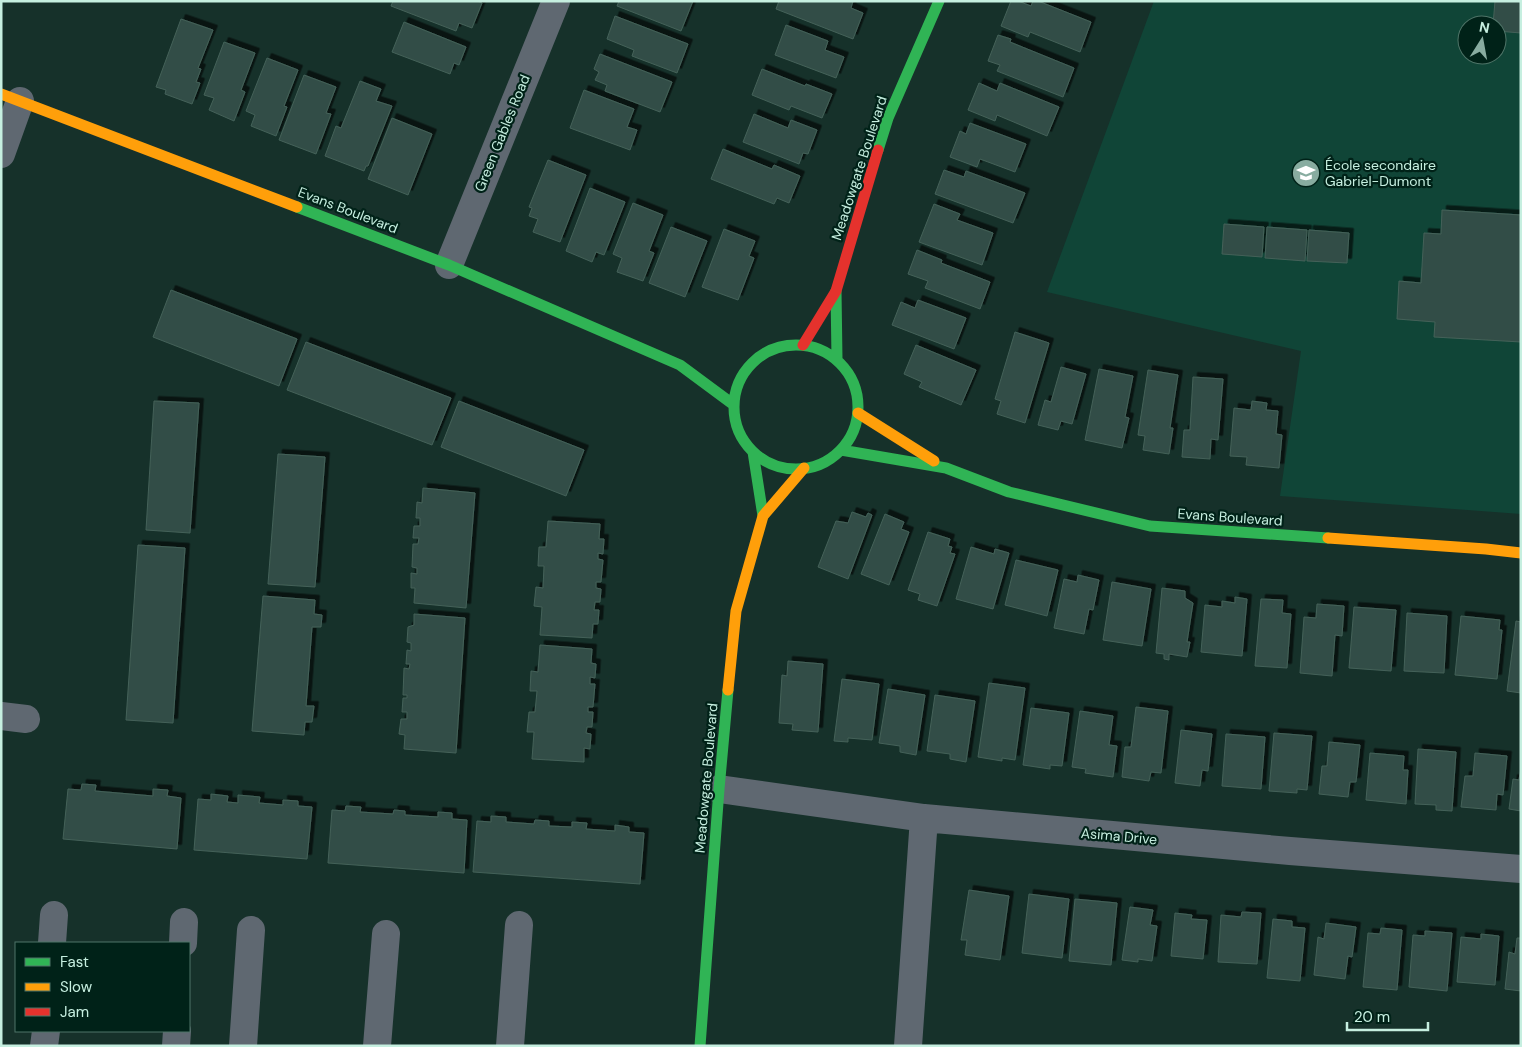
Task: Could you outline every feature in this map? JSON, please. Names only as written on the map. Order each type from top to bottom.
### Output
[{"type":"street","name":"Green Gables Road","points":[[449,265],[556,1]]},
{"type":"street","name":"Meadowgate Boulevard","points":[[803,345],[836,291],[888,118],[938,1]]},
{"type":"street","name":"Evans Boulevard","points":[[11,98],[449,265],[680,365],[734,405]]},
{"type":"street","points":[[1,154],[11,98]]},
{"type":"street","name":"Meadowgate Boulevard","points":[[836,291],[837,359]]},
{"type":"street","points":[[786,345],[803,345],[820,349],[837,359],[850,375],[857,393],[858,413],[853,432],[841,450],[824,463],[804,468],[782,468],[767,462],[753,452],[742,438],[736,422],[734,405],[737,389],[744,373],[755,360],[770,351],[786,345]]},
{"type":"street","name":"Evans Boulevard","points":[[680,365],[705,368]]},
{"type":"street","points":[[729,371],[744,373]]},
{"type":"street","name":"Evans Boulevard","points":[[858,413],[946,468],[1008,492],[1150,526],[1521,553]]},
{"type":"street","name":"Evans Boulevard","points":[[841,450],[946,468]]},
{"type":"street","name":"Meadowgate Boulevard","points":[[753,452],[763,516]]},
{"type":"street","name":"Meadowgate Boulevard","points":[[700,1046],[719,789],[736,611],[763,516],[804,468]]},
{"type":"street","name":"Asima Drive","points":[[719,789],[924,818],[1290,851],[1521,869]]},
{"type":"street","points":[[908,1046],[924,818]]},
{"type":"street","points":[[52,942],[54,915]]},
{"type":"street","points":[[510,1046],[519,925]]},
{"type":"street","points":[[243,1046],[251,930]]},
{"type":"street","points":[[377,1046],[386,934]]},
{"type":"street","points":[[44,1046],[46,1032]]},
{"type":"street","points":[[176,1046],[177,1032]]},
{"type":"shaded area","name":"École secondaire Gabriel-Dumont","points":[[1154,1],[1521,1],[1521,514],[1280,496],[1301,351],[1047,292]]},
{"type":"building","points":[[393,1],[477,1],[482,3],[472,28],[459,23],[456,31],[391,6]]},
{"type":"building","points":[[619,1],[693,1],[681,31],[617,6]]},
{"type":"building","points":[[779,1],[853,1],[851,8],[863,13],[853,39],[776,9]]},
{"type":"building","points":[[1011,1],[1018,1],[1031,6],[1033,1],[1038,1],[1091,22],[1080,52],[1030,32],[1028,37],[1001,26]]},
{"type":"building","points":[[1495,1],[1521,1],[1521,33],[1507,32],[1507,15],[1494,15]]},
{"type":"building","points":[[615,16],[688,44],[677,73],[632,56],[634,50],[607,39]]},
{"type":"building","points":[[181,19],[213,30],[198,68],[201,69],[196,82],[200,83],[192,104],[165,94],[166,90],[156,87]]},
{"type":"building","points":[[404,22],[466,47],[459,65],[454,63],[450,74],[392,52]]},
{"type":"building","points":[[786,25],[828,41],[825,50],[844,57],[836,78],[775,55]]},
{"type":"building","points":[[998,35],[1011,39],[1010,42],[1074,68],[1063,97],[997,71],[1000,65],[988,61]]},
{"type":"building","points":[[224,42],[255,53],[241,90],[245,92],[234,121],[209,110],[214,98],[204,95]]},
{"type":"building","points":[[600,54],[672,82],[660,112],[605,91],[607,85],[595,80],[599,72],[594,69]]},
{"type":"building","points":[[267,58],[298,70],[284,106],[287,107],[276,136],[251,126],[255,115],[246,111]]},
{"type":"building","points":[[762,69],[805,86],[806,84],[832,94],[822,118],[791,106],[789,110],[752,95]]},
{"type":"building","points":[[304,75],[336,87],[326,113],[331,114],[316,154],[279,140]]},
{"type":"building","points":[[360,81],[381,89],[376,101],[392,106],[368,166],[366,166],[364,171],[325,156],[336,126],[341,128]]},
{"type":"building","points":[[979,83],[997,91],[1000,83],[1059,107],[1047,136],[997,115],[995,121],[968,110]]},
{"type":"building","points":[[584,90],[634,109],[627,127],[637,130],[630,150],[570,128]]},
{"type":"building","points":[[754,114],[788,128],[791,120],[817,130],[808,154],[803,153],[799,164],[743,142]]},
{"type":"building","points":[[392,118],[432,134],[408,195],[368,179]]},
{"type":"building","points":[[970,123],[1026,144],[1015,172],[980,159],[977,167],[950,157],[960,131],[966,134]]},
{"type":"building","points":[[723,149],[772,169],[774,165],[800,176],[789,203],[777,198],[774,204],[711,179]]},
{"type":"building","points":[[548,160],[586,175],[560,242],[533,232],[538,219],[529,216],[532,208],[529,207]]},
{"type":"building","points":[[944,170],[964,177],[966,171],[1025,193],[1013,223],[935,194]]},
{"type":"building","points":[[590,188],[625,202],[604,255],[596,252],[592,262],[566,251]]},
{"type":"building","points":[[633,203],[663,215],[649,251],[654,253],[643,281],[617,272],[622,258],[613,254]]},
{"type":"building","points":[[934,204],[960,214],[957,220],[993,233],[982,265],[919,242]]},
{"type":"building","points":[[1442,210],[1521,215],[1521,342],[1434,337],[1435,322],[1397,319],[1399,281],[1421,283],[1424,233],[1441,234]]},
{"type":"building","points":[[1224,224],[1264,227],[1262,257],[1222,254]]},
{"type":"building","points":[[671,227],[707,241],[685,297],[649,283]]},
{"type":"building","points":[[1267,227],[1307,230],[1305,261],[1265,258]]},
{"type":"building","points":[[724,229],[755,241],[749,256],[754,258],[738,300],[702,287]]},
{"type":"building","points":[[1309,230],[1349,233],[1347,263],[1307,261]]},
{"type":"building","points":[[917,250],[942,260],[941,263],[990,282],[980,309],[925,288],[928,281],[908,274]]},
{"type":"building","points":[[171,290],[297,339],[279,386],[153,337]]},
{"type":"building","points":[[918,300],[966,318],[954,349],[892,325],[901,302],[915,308]]},
{"type":"building","points":[[1015,332],[1049,343],[1025,423],[997,414],[1001,401],[995,399]]},
{"type":"building","points":[[306,342],[451,398],[432,445],[287,390]]},
{"type":"building","points":[[916,345],[976,370],[961,405],[919,387],[922,382],[904,374]]},
{"type":"building","points":[[1061,367],[1086,374],[1072,424],[1061,421],[1058,430],[1038,425],[1045,400],[1051,402]]},
{"type":"building","points":[[1099,369],[1133,376],[1125,417],[1129,418],[1122,448],[1085,440]]},
{"type":"building","points":[[1148,370],[1178,375],[1170,428],[1173,428],[1169,454],[1143,450],[1145,436],[1138,435]]},
{"type":"building","points":[[1193,377],[1223,379],[1218,440],[1211,439],[1210,459],[1182,457],[1184,430],[1190,430]]},
{"type":"building","points":[[154,401],[199,403],[190,533],[146,530]]},
{"type":"building","points":[[459,401],[584,450],[566,496],[441,447]]},
{"type":"building","points":[[1252,401],[1267,403],[1266,410],[1278,411],[1276,434],[1282,435],[1279,468],[1246,465],[1247,457],[1230,456],[1234,408],[1251,410]]},
{"type":"building","points":[[278,454],[325,457],[315,587],[268,584]]},
{"type":"building","points":[[423,488],[475,493],[466,608],[414,603],[415,588],[411,588],[411,573],[417,574],[417,568],[412,567],[413,544],[418,544],[419,538],[413,538],[414,526],[420,526],[420,518],[416,518],[417,502],[422,503]]},
{"type":"building","points":[[852,512],[866,517],[868,513],[872,515],[848,579],[818,567],[836,521],[848,523]]},
{"type":"building","points":[[885,514],[904,522],[901,529],[909,532],[889,585],[861,574]]},
{"type":"building","points":[[548,521],[600,524],[599,539],[604,539],[603,554],[598,553],[598,559],[603,560],[601,582],[596,582],[596,588],[601,589],[600,602],[595,602],[594,610],[599,610],[598,624],[593,624],[592,638],[540,635],[542,607],[534,606],[536,587],[543,588],[544,566],[538,566],[539,547],[546,547]]},
{"type":"building","points":[[928,532],[950,539],[948,546],[952,547],[950,553],[955,554],[937,606],[918,600],[920,594],[908,590]]},
{"type":"building","points":[[138,545],[185,548],[173,723],[126,720]]},
{"type":"building","points":[[971,547],[994,554],[995,549],[1009,553],[993,609],[956,599]]},
{"type":"building","points":[[1016,560],[1058,570],[1047,616],[1005,605]]},
{"type":"building","points":[[1078,575],[1099,580],[1093,610],[1089,609],[1084,634],[1054,628],[1064,579],[1077,582]]},
{"type":"building","points":[[1112,582],[1151,589],[1142,646],[1103,640]]},
{"type":"building","points":[[1162,588],[1185,591],[1185,598],[1193,603],[1187,642],[1190,642],[1187,657],[1169,654],[1169,660],[1164,659],[1164,654],[1156,653]]},
{"type":"building","points":[[263,596],[315,600],[314,614],[322,615],[321,627],[312,627],[306,706],[314,706],[312,722],[305,722],[304,735],[252,731]]},
{"type":"building","points":[[1235,597],[1247,599],[1242,656],[1201,652],[1205,605],[1222,607],[1222,601],[1235,603]]},
{"type":"building","points":[[1261,599],[1283,600],[1282,613],[1291,614],[1287,668],[1255,666]]},
{"type":"building","points":[[1317,604],[1344,606],[1342,636],[1335,635],[1332,676],[1300,673],[1304,617],[1316,618]]},
{"type":"building","points":[[1354,607],[1396,610],[1391,671],[1349,668]]},
{"type":"building","points":[[1407,613],[1447,616],[1444,673],[1404,671]]},
{"type":"building","points":[[414,614],[465,618],[456,753],[404,749],[405,735],[399,734],[401,719],[407,719],[407,712],[402,712],[403,698],[407,698],[407,695],[403,695],[404,668],[409,669],[410,664],[406,664],[407,650],[411,651],[411,643],[407,642],[408,627],[414,625]]},
{"type":"building","points":[[1461,616],[1500,620],[1499,630],[1502,630],[1497,679],[1455,675]]},
{"type":"building","points":[[1516,621],[1521,622],[1521,693],[1507,691]]},
{"type":"building","points":[[540,645],[592,649],[591,663],[596,664],[595,678],[590,677],[590,684],[595,684],[593,707],[588,707],[588,712],[593,712],[592,727],[587,727],[586,733],[591,734],[590,749],[584,748],[584,762],[532,759],[534,732],[527,732],[529,712],[535,712],[537,691],[530,691],[531,671],[538,672]]},
{"type":"building","points":[[788,661],[823,664],[818,732],[792,730],[793,724],[779,723],[782,675],[787,676]]},
{"type":"building","points":[[842,679],[879,684],[872,740],[848,738],[848,742],[834,741]]},
{"type":"building","points":[[989,683],[1025,688],[1015,760],[1002,758],[1002,761],[978,757]]},
{"type":"building","points":[[888,689],[925,695],[916,755],[900,752],[900,746],[879,743]]},
{"type":"building","points":[[935,695],[975,701],[966,762],[950,759],[950,754],[927,751]]},
{"type":"building","points":[[1136,707],[1168,711],[1161,773],[1151,772],[1149,781],[1122,777],[1125,747],[1131,747]]},
{"type":"building","points":[[1031,708],[1069,713],[1062,766],[1050,765],[1050,769],[1023,765]]},
{"type":"building","points":[[1080,711],[1113,716],[1109,745],[1117,746],[1113,777],[1085,773],[1086,769],[1072,767]]},
{"type":"building","points":[[1181,730],[1212,734],[1208,771],[1202,770],[1200,786],[1175,783]]},
{"type":"building","points":[[1274,733],[1312,736],[1307,790],[1297,789],[1297,793],[1269,791]]},
{"type":"building","points":[[1226,734],[1265,737],[1261,789],[1222,786]]},
{"type":"building","points":[[1329,742],[1360,745],[1356,782],[1350,782],[1348,797],[1319,794],[1322,766],[1327,766]]},
{"type":"building","points":[[1418,749],[1456,752],[1452,811],[1436,810],[1436,805],[1415,804]]},
{"type":"building","points":[[1370,753],[1404,756],[1403,770],[1408,770],[1406,804],[1366,800]]},
{"type":"building","points":[[1475,753],[1507,756],[1503,795],[1497,794],[1496,810],[1461,807],[1465,776],[1473,776]]},
{"type":"building","points":[[1521,768],[1521,811],[1509,809],[1513,779],[1519,780]]},
{"type":"building","points":[[82,784],[96,785],[95,791],[153,796],[153,789],[168,790],[167,796],[181,798],[177,849],[63,839],[68,789],[81,790]]},
{"type":"building","points":[[211,794],[228,796],[227,802],[238,803],[238,795],[260,797],[259,803],[283,805],[283,800],[298,801],[298,806],[312,807],[307,859],[194,850],[198,799],[211,800]]},
{"type":"building","points":[[346,806],[361,807],[360,812],[393,814],[394,810],[405,811],[405,815],[438,817],[438,812],[452,813],[452,819],[467,820],[464,873],[328,863],[332,810],[345,811]]},
{"type":"building","points":[[491,816],[506,817],[506,822],[534,824],[535,820],[549,821],[549,826],[572,827],[572,822],[587,823],[586,829],[615,831],[615,825],[629,827],[629,832],[644,833],[640,884],[473,872],[477,821],[491,822]]},
{"type":"building","points":[[969,890],[1009,896],[1000,960],[965,955],[967,940],[961,940]]},
{"type":"building","points":[[1029,894],[1069,899],[1062,958],[1022,953]]},
{"type":"building","points":[[1075,899],[1117,903],[1111,965],[1069,961]]},
{"type":"building","points":[[1130,907],[1153,910],[1150,925],[1157,926],[1152,961],[1138,959],[1138,962],[1122,960]]},
{"type":"building","points":[[1242,912],[1261,913],[1257,964],[1218,962],[1221,915],[1241,917]]},
{"type":"building","points":[[1175,913],[1192,915],[1191,919],[1207,920],[1203,959],[1171,956]]},
{"type":"building","points":[[1273,919],[1292,921],[1292,927],[1305,928],[1300,981],[1267,978]]},
{"type":"building","points":[[1326,923],[1356,927],[1352,957],[1348,956],[1345,979],[1314,975],[1318,937],[1324,939]]},
{"type":"building","points":[[1381,928],[1402,930],[1397,990],[1363,987],[1368,933],[1380,934]]},
{"type":"building","points":[[1425,931],[1452,933],[1447,991],[1409,987],[1413,935],[1425,936]]},
{"type":"building","points":[[1481,934],[1499,936],[1495,985],[1457,982],[1461,937],[1481,939]]},
{"type":"building","points":[[1517,938],[1521,938],[1521,991],[1505,989],[1509,952],[1515,954]]},
{"type":"traffic: fast","points":[[878,150],[888,118],[939,1]]},
{"type":"traffic: fast","points":[[297,207],[449,265],[680,365],[734,405]]},
{"type":"traffic: fast","points":[[836,291],[837,359]]},
{"type":"traffic: fast","points":[[796,345],[820,350],[840,363],[853,383],[858,407],[853,431],[840,451],[820,464],[796,469],[772,464],[752,451],[739,431],[734,407],[739,383],[752,363],[772,350],[796,345]]},
{"type":"traffic: fast","points":[[841,450],[946,468],[1009,492],[1150,526],[1328,538]]},
{"type":"traffic: fast","points":[[753,452],[763,516]]},
{"type":"traffic: fast","points":[[700,1046],[728,690]]},
{"type":"traffic: slow","points":[[1,94],[297,207]]},
{"type":"traffic: slow","points":[[858,413],[934,461]]},
{"type":"traffic: slow","points":[[728,690],[736,611],[763,516],[804,468]]},
{"type":"traffic: slow","points":[[1328,538],[1521,553]]},
{"type":"traffic: jam","points":[[803,345],[836,291],[878,150]]},
{"type":"place","name":"École secondaire Gabriel-Dumont","points":[[1306,173]]}]
